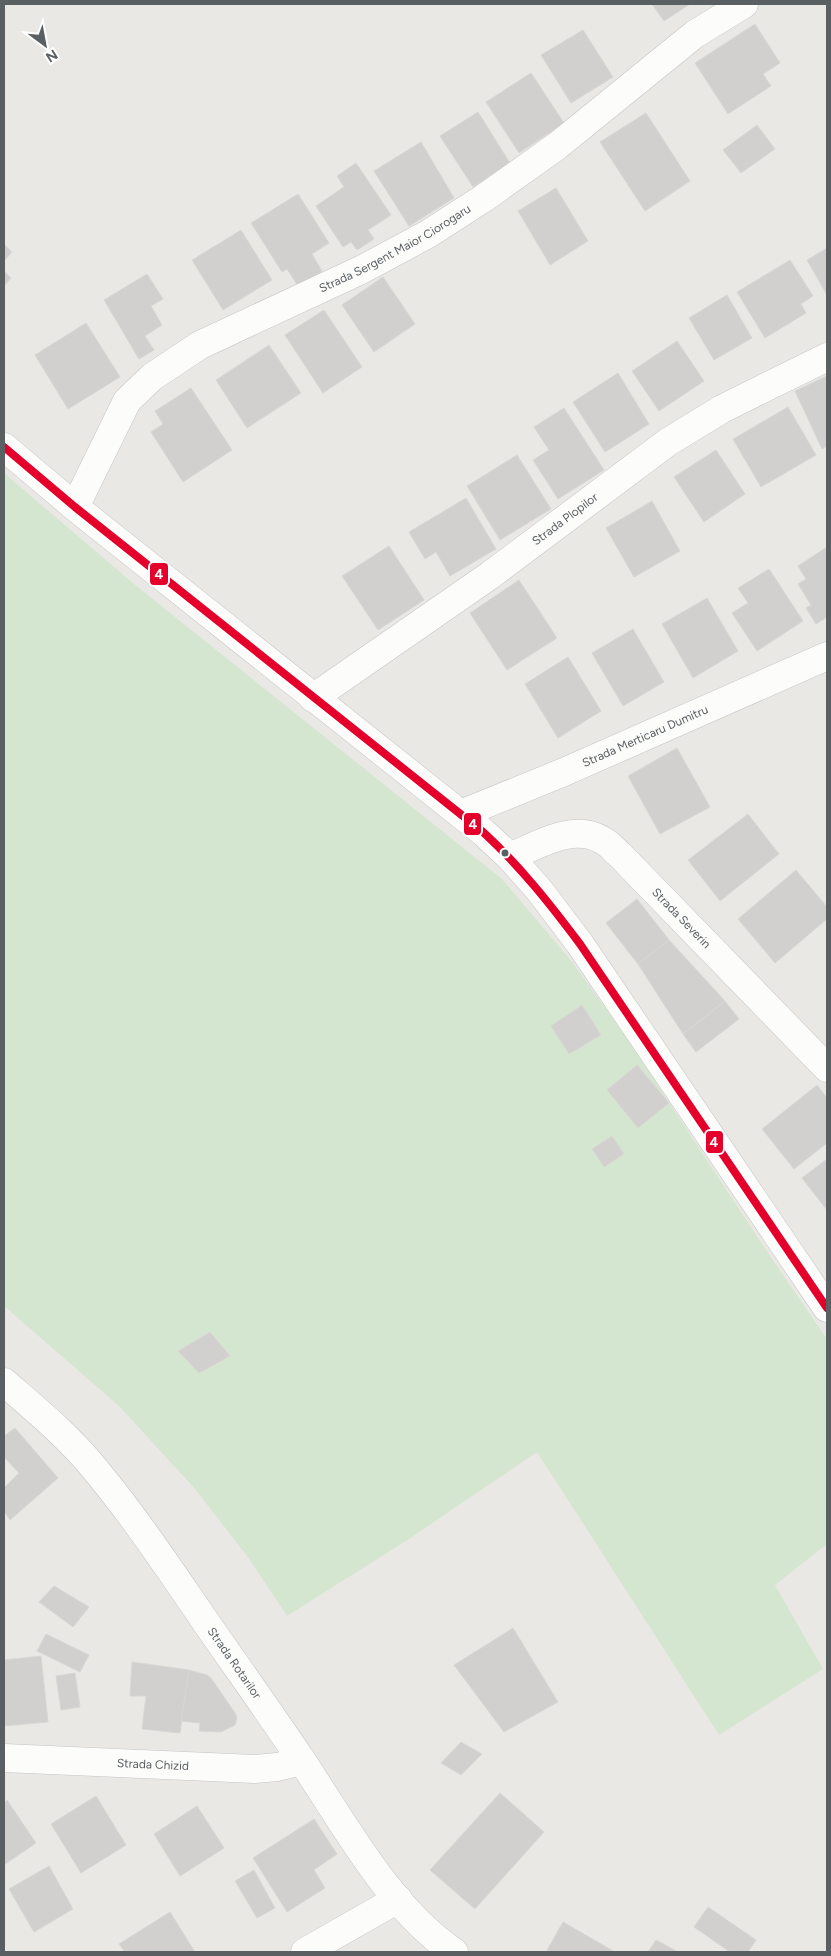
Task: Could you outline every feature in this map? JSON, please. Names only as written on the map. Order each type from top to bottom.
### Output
[{"type":"street","name":"Strada Sergent Maior Ciorogaru","points":[[75,507],[127,401],[152,377],[200,345],[363,269],[428,234],[484,198],[549,152],[695,34],[744,4]]},
{"type":"street","name":"Strada Plopilor","points":[[313,698],[489,576],[668,442],[722,409],[827,357]]},
{"type":"street","points":[[4,447],[75,507],[461,814],[510,857],[540,891],[580,944],[827,1308]]},
{"type":"street","name":"Strada Merticaru Dumitru","points":[[461,814],[564,772],[827,656]]},
{"type":"street","name":"Strada Severin","points":[[510,857],[557,837],[573,833],[588,834],[602,840],[620,854],[827,1068]]},
{"type":"street","name":"Strada Rotarilor","points":[[4,1382],[45,1417],[93,1467],[140,1528],[302,1761],[370,1864],[398,1899],[439,1942],[454,1952]]},
{"type":"street","name":"Strada Chizid","points":[[4,1758],[255,1769],[277,1767],[302,1761]]},
{"type":"street","points":[[305,1952],[398,1899]]},
{"type":"green space","points":[[4,473],[134,584],[502,879],[573,963],[624,1034],[827,1339],[827,1544],[775,1585],[823,1669],[719,1735],[537,1452],[409,1539],[287,1616],[247,1556],[195,1489],[120,1407],[4,1306]]},
{"type":"building","points":[[652,4],[690,4],[664,21]]},
{"type":"building","points":[[755,24],[780,63],[763,74],[771,86],[728,114],[695,63]]},
{"type":"building","points":[[583,30],[613,77],[571,103],[541,55]]},
{"type":"building","points":[[531,73],[564,123],[519,153],[486,102]]},
{"type":"building","points":[[478,112],[510,163],[473,187],[440,136]]},
{"type":"building","points":[[646,113],[690,181],[645,211],[600,142]]},
{"type":"building","points":[[757,125],[775,149],[741,173],[723,150]]},
{"type":"building","points":[[421,142],[454,198],[409,226],[374,171]]},
{"type":"building","points":[[356,163],[391,215],[368,230],[374,239],[357,250],[351,242],[343,247],[316,206],[344,187],[337,176]]},
{"type":"building","points":[[556,188],[588,241],[550,265],[518,211]]},
{"type":"building","points":[[298,194],[329,243],[312,254],[322,271],[298,286],[287,269],[282,272],[251,223]]},
{"type":"building","points":[[241,230],[272,280],[223,310],[192,260]]},
{"type":"building","points":[[4,244],[12,252],[4,261]]},
{"type":"building","points":[[827,248],[827,295],[807,260]]},
{"type":"building","points":[[790,260],[813,296],[801,304],[806,313],[765,338],[737,292]]},
{"type":"building","points":[[4,271],[11,278],[4,286]]},
{"type":"building","points":[[147,274],[163,299],[151,306],[162,325],[145,336],[154,350],[139,359],[104,300]]},
{"type":"building","points":[[383,277],[415,324],[374,352],[342,305]]},
{"type":"building","points":[[727,295],[752,338],[714,360],[689,318]]},
{"type":"building","points":[[324,310],[362,367],[323,393],[285,335]]},
{"type":"building","points":[[86,323],[120,377],[68,409],[35,355]]},
{"type":"building","points":[[677,341],[704,381],[659,411],[632,371]]},
{"type":"building","points":[[269,345],[301,393],[247,428],[216,380]]},
{"type":"building","points":[[618,373],[649,424],[605,452],[573,402]]},
{"type":"building","points":[[827,376],[827,446],[822,449],[795,391]]},
{"type":"building","points":[[191,388],[232,450],[183,482],[151,432],[163,424],[155,411]]},
{"type":"building","points":[[788,407],[816,455],[761,487],[733,439]]},
{"type":"building","points":[[564,408],[604,470],[558,499],[533,460],[549,450],[534,427]]},
{"type":"building","points":[[716,450],[745,494],[704,522],[674,477]]},
{"type":"building","points":[[517,455],[551,509],[500,540],[467,486]]},
{"type":"building","points":[[466,498],[496,549],[450,576],[436,552],[425,559],[409,532]]},
{"type":"building","points":[[652,501],[680,551],[634,577],[606,528]]},
{"type":"building","points":[[389,546],[424,600],[378,630],[342,576]]},
{"type":"building","points":[[827,547],[827,617],[816,624],[806,608],[811,605],[798,584],[806,579],[798,566]]},
{"type":"building","points":[[769,569],[803,621],[757,651],[732,613],[748,603],[738,588]]},
{"type":"building","points":[[519,580],[557,638],[507,670],[470,613]]},
{"type":"building","points":[[707,598],[738,651],[693,678],[662,624]]},
{"type":"building","points":[[633,629],[664,682],[623,706],[592,653]]},
{"type":"building","points":[[568,657],[601,711],[558,738],[525,684]]},
{"type":"building","points":[[677,748],[710,807],[660,834],[628,776]]},
{"type":"building","points":[[748,814],[779,854],[720,901],[688,860]]},
{"type":"building","points":[[796,870],[827,907],[827,919],[775,963],[738,919]]},
{"type":"building","points":[[637,899],[669,940],[638,964],[606,923]]},
{"type":"building","points":[[669,940],[725,1001],[683,1034],[638,964]]},
{"type":"building","points":[[725,1001],[739,1019],[696,1052],[683,1034]]},
{"type":"building","points":[[582,1005],[601,1035],[569,1054],[551,1026]]},
{"type":"building","points":[[637,1065],[669,1103],[638,1128],[607,1090]]},
{"type":"building","points":[[817,1085],[827,1098],[827,1143],[794,1169],[762,1129]]},
{"type":"building","points":[[612,1136],[624,1154],[604,1167],[592,1149]]},
{"type":"building","points":[[827,1159],[827,1210],[802,1178]]},
{"type":"building","points":[[210,1332],[230,1356],[199,1373],[178,1351]]},
{"type":"building","points":[[15,1428],[58,1478],[10,1520],[4,1511],[4,1488],[19,1473],[4,1457],[4,1436]]},
{"type":"building","points":[[54,1586],[89,1607],[73,1627],[39,1602]]},
{"type":"building","points":[[513,1628],[558,1702],[504,1732],[454,1665]]},
{"type":"building","points":[[46,1634],[89,1655],[80,1672],[37,1651]]},
{"type":"building","points":[[41,1656],[48,1722],[4,1726],[4,1660]]},
{"type":"building","points":[[132,1662],[189,1670],[180,1733],[142,1729],[146,1696],[130,1696]]},
{"type":"building","points":[[189,1670],[211,1678],[235,1713],[237,1718],[235,1725],[221,1732],[199,1731],[200,1723],[181,1721]]},
{"type":"building","points":[[75,1673],[80,1707],[61,1710],[56,1676]]},
{"type":"building","points":[[461,1742],[482,1754],[461,1775],[441,1763]]},
{"type":"building","points":[[500,1793],[544,1832],[475,1909],[430,1870]]},
{"type":"building","points":[[96,1796],[126,1845],[81,1873],[51,1824]]},
{"type":"building","points":[[7,1800],[36,1843],[4,1865],[4,1803]]},
{"type":"building","points":[[197,1806],[224,1848],[180,1876],[154,1834]]},
{"type":"building","points":[[314,1819],[337,1854],[314,1870],[325,1888],[287,1912],[253,1858]]},
{"type":"building","points":[[49,1866],[73,1909],[34,1932],[9,1889]]},
{"type":"building","points":[[254,1870],[275,1908],[257,1918],[235,1881]]},
{"type":"building","points":[[708,1907],[756,1940],[748,1952],[730,1952],[694,1927]]},
{"type":"building","points":[[170,1912],[195,1952],[125,1952],[119,1944]]},
{"type":"building","points":[[563,1922],[615,1952],[546,1952]]},
{"type":"building","points":[[656,1940],[678,1952],[648,1952]]},
{"type":"transit line","name":"4","points":[[4,447],[75,507],[483,832],[510,858],[580,944],[827,1308]]}]
